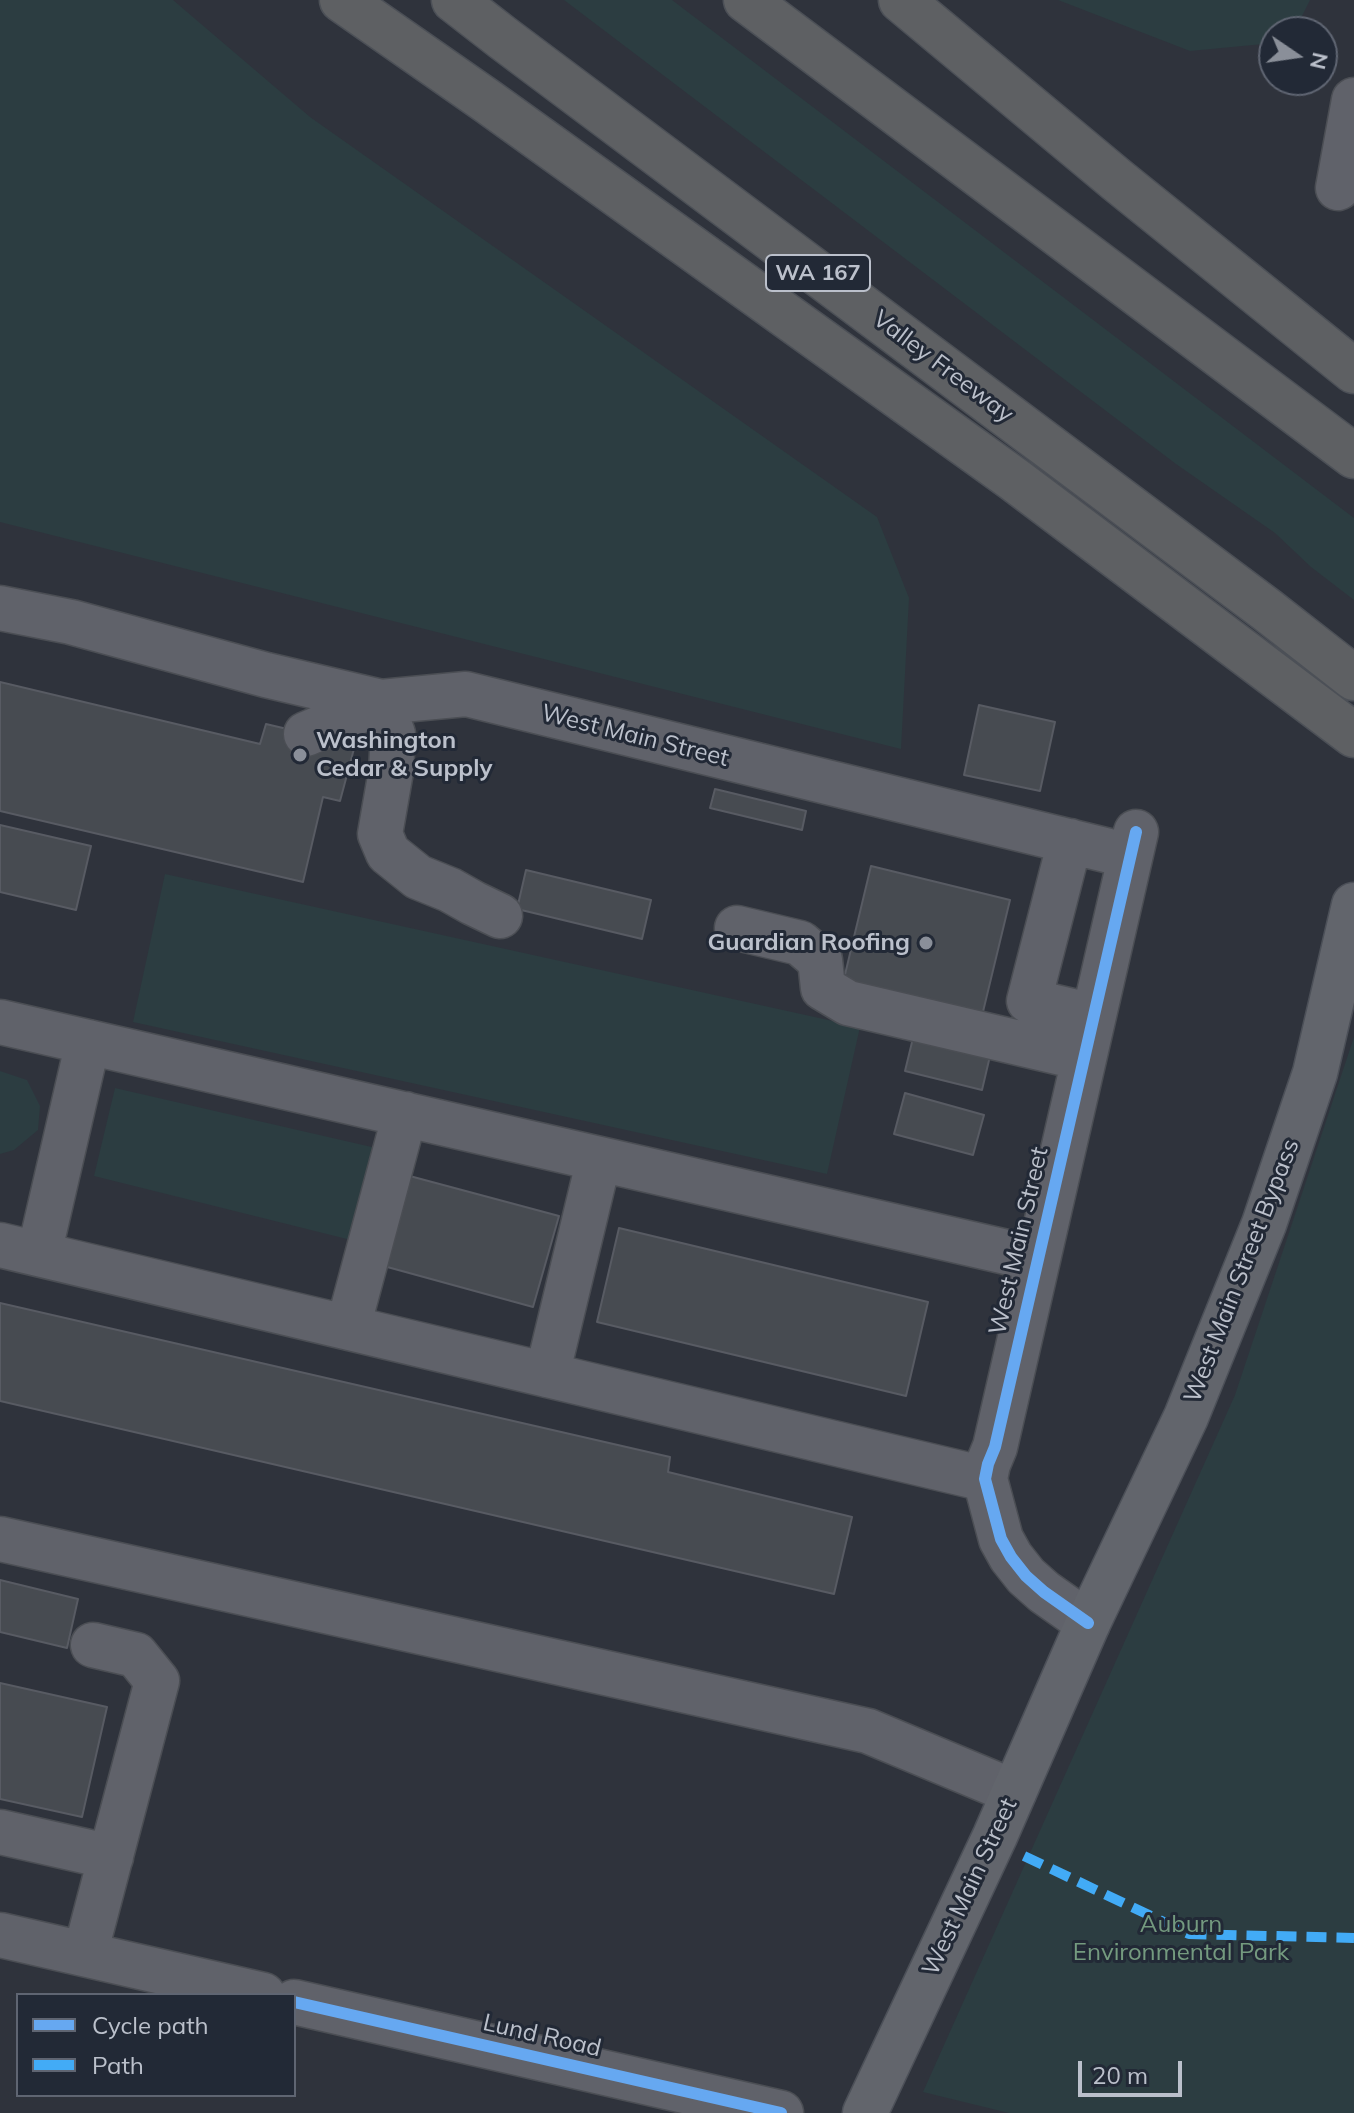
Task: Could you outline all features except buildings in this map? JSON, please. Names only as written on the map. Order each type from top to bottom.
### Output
[{"type":"highway","points":[[342,0],[1015,480],[1354,735]]},
{"type":"highway","name":"Valley Freeway","points":[[454,0],[1354,678]]},
{"type":"highway","points":[[746,0],[1354,456]]},
{"type":"highway","points":[[901,0],[1354,371]]},
{"type":"main road","name":"West Main Street Bypass","points":[[1088,1623],[1186,1417],[1264,1224],[1315,1073],[1354,905]]},
{"type":"main road","name":"West Main Street","points":[[865,2113],[1014,1792],[1088,1623]]},
{"type":"street","points":[[1338,188],[1354,100]]},
{"type":"street","points":[[0,608],[71,622],[266,675],[381,702]]},
{"type":"street","name":"West Main Street","points":[[381,702],[466,694],[1070,841],[1133,844],[995,1447],[985,1479]]},
{"type":"street","points":[[306,734],[381,702]]},
{"type":"street","points":[[381,702],[393,734],[391,771],[380,834],[388,853],[418,877],[500,916]]},
{"type":"street","points":[[1070,841],[1029,1001],[1093,1016]]},
{"type":"street","points":[[737,928],[800,943],[820,960],[823,988],[848,1003],[1083,1058]]},
{"type":"street","points":[[0,1022],[1037,1259]]},
{"type":"street","points":[[88,1042],[20,1249],[985,1479],[1001,1539],[1011,1557],[1044,1592],[1088,1623]]},
{"type":"street","points":[[348,1327],[405,1114]]},
{"type":"street","points":[[547,1375],[599,1159]]},
{"type":"street","points":[[0,1539],[868,1731],[1014,1792]]},
{"type":"street","points":[[85,1954],[157,1681],[136,1655],[93,1645]]},
{"type":"street","points":[[0,1832],[111,1857]]},
{"type":"street","points":[[0,1935],[254,1993]]},
{"type":"street","name":"Lund Road","points":[[296,2002],[781,2113]]},
{"type":"green space","points":[[0,0],[173,0],[310,117],[877,517],[909,598],[901,749],[0,522]]},
{"type":"green space","points":[[564,0],[672,0],[1354,518],[1354,600],[1311,567],[1275,533],[1176,464]]},
{"type":"green space","points":[[1058,0],[1310,0],[1302,16],[1258,16],[1258,45],[1190,51]]},
{"type":"green space","points":[[165,874],[860,1027],[827,1174],[133,1022]]},
{"type":"green space","name":"Auburn Environmental Park","points":[[1354,1037],[1354,2113],[1009,2113],[923,2092],[1235,1395]]},
{"type":"green space","points":[[0,1071],[27,1080],[40,1106],[38,1130],[14,1150],[0,1154]]},
{"type":"green space","points":[[115,1088],[376,1148],[351,1240],[94,1176]]},
{"type":"marked path","points":[[1024,1856],[1189,1934],[1354,1938]]},
{"type":"cycle path","points":[[1088,1623],[1044,1592],[1011,1557],[1001,1539],[985,1479],[995,1447],[1136,832]]},
{"type":"cycle path","points":[[296,2002],[781,2113]]},
{"type":"place","name":"Washington Cedar & Supply","points":[[300,755]]},
{"type":"place","name":"Guardian Roofing","points":[[926,943]]}]
